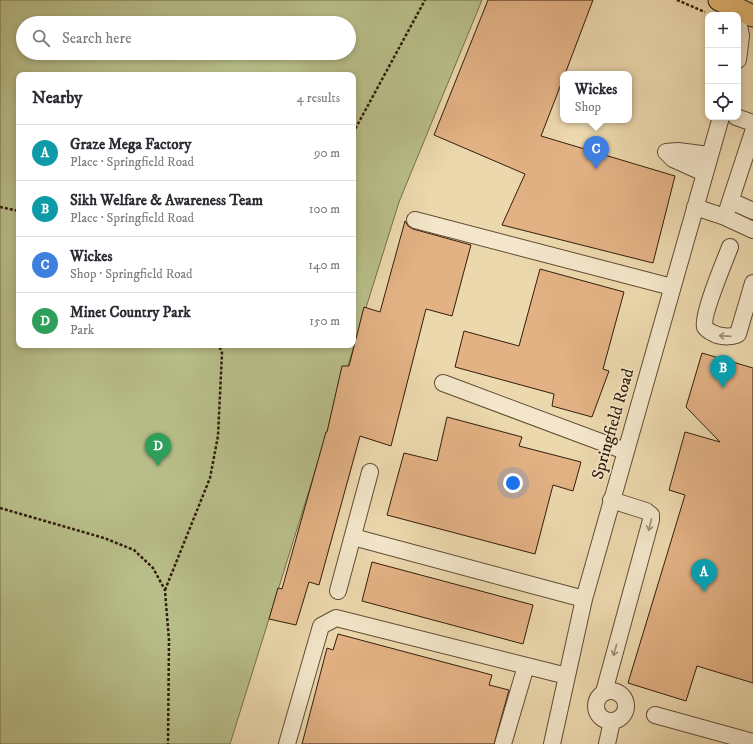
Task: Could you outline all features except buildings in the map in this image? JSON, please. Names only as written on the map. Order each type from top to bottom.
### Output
[{"type":"main road","points":[[718,0],[753,16]]},
{"type":"street","points":[[718,0],[732,12]]},
{"type":"street","points":[[741,55],[753,44]]},
{"type":"street","points":[[741,119],[753,123]]},
{"type":"street","name":"Springfield Road","points":[[552,744],[584,599],[720,120]]},
{"type":"street","points":[[725,217],[752,143]]},
{"type":"street","points":[[704,173],[673,159],[666,152],[678,151],[709,155]]},
{"type":"street","points":[[730,201],[753,211]]},
{"type":"street","points":[[695,207],[725,217],[753,230]]},
{"type":"street","points":[[415,220],[672,287]]},
{"type":"street","points":[[730,247],[704,320],[704,326],[708,331],[719,336],[734,336],[738,334],[753,283]]},
{"type":"street","points":[[443,384],[625,451]]},
{"type":"street","points":[[338,591],[370,472]]},
{"type":"street","points":[[604,692],[618,692],[625,699],[626,704],[624,714],[617,720],[612,721],[602,718],[596,710],[597,700],[604,692],[652,520],[651,515],[646,511],[611,500]]},
{"type":"street","points":[[353,537],[584,599]]},
{"type":"street","points":[[287,744],[321,626],[336,618],[567,676]]},
{"type":"street","points":[[503,744],[526,666]]},
{"type":"street","points":[[655,715],[753,742]]},
{"type":"street","points":[[607,744],[612,721]]},
{"type":"path","points":[[356,127],[425,0]]},
{"type":"path","points":[[677,0],[705,12]]},
{"type":"path","points":[[0,207],[16,210]]},
{"type":"path","points":[[165,590],[210,478],[218,436],[222,353],[220,348]]},
{"type":"path","points":[[0,508],[104,538],[134,550],[153,568],[165,590],[169,640],[168,744]]},
{"type":"green space","points":[[0,0],[482,0],[399,202],[356,340],[356,72],[16,72],[16,348],[353,348],[230,744],[0,744]]},
{"type":"place","name":"Wickes","points":[[596,169]]},
{"type":"place","name":"Sikh Welfare & Awareness Team","points":[[723,388]]},
{"type":"place","name":"Minet Country Park","points":[[158,466]]},
{"type":"place","name":"Graze Mega Factory","points":[[704,592]]}]
